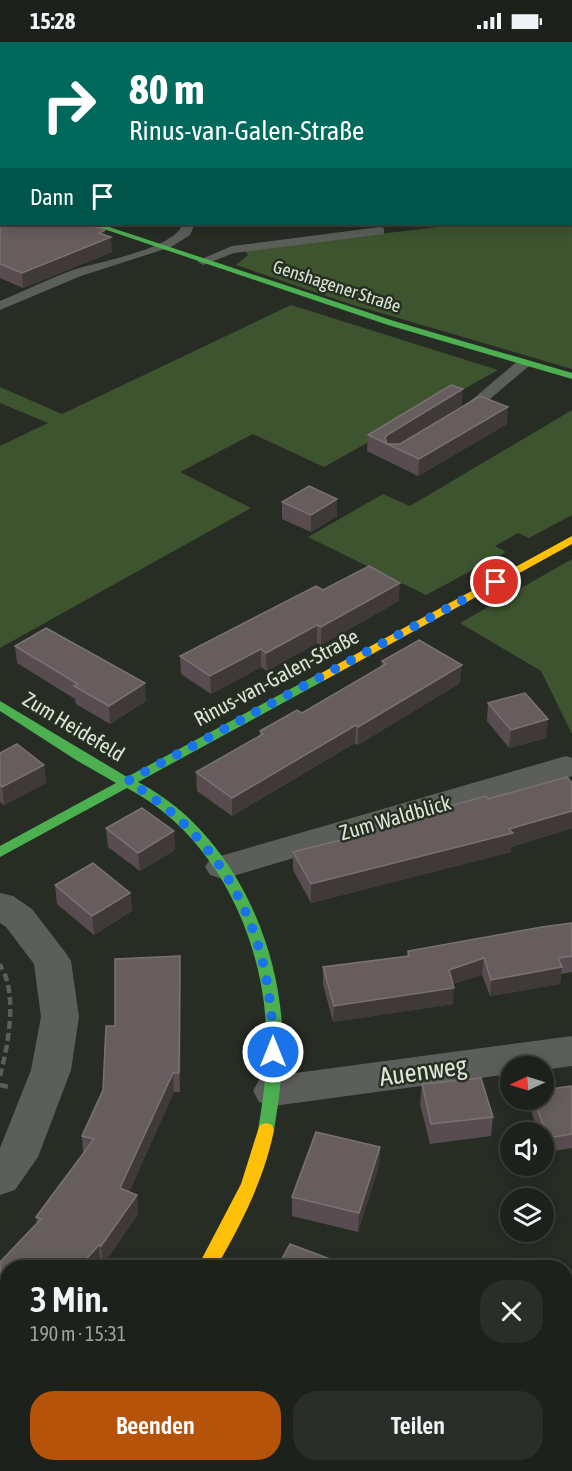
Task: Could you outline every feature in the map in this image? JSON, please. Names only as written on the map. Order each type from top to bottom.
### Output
[{"type":"street","name":"Genshagener Straße","points":[[96,225],[332,305],[572,376]]},
{"type":"street","name":"Rinus-van-Galen-Straße","points":[[0,852],[572,539]]},
{"type":"street","name":"Zum Heidefeld","points":[[0,705],[108,773],[128,781],[149,794],[188,826],[223,867],[260,946],[273,1013],[273,1091],[262,1153],[224,1238],[211,1260]]},
{"type":"street","name":"Zum Waldblick","points":[[223,867],[566,767]]},
{"type":"street","points":[[0,905],[19,918],[52,961],[60,1017],[51,1070],[16,1156],[0,1178]]},
{"type":"street","name":"Auenweg","points":[[273,1091],[572,1051]]},
{"type":"lane","points":[[0,306],[80,272],[117,262],[160,246],[180,237],[186,232],[189,225]]},
{"type":"lane","points":[[203,261],[232,250],[381,231]]},
{"type":"lane","points":[[458,417],[485,398],[525,363]]},
{"type":"path","points":[[0,964],[8,1000],[9,1034],[0,1076]]},
{"type":"green space","points":[[455,225],[572,225],[572,369],[350,304],[236,265],[248,255],[245,250]]},
{"type":"green space","points":[[291,305],[498,370],[324,467],[253,434],[180,472],[251,508],[0,648],[0,446],[48,423],[0,403],[0,387],[62,414]]},
{"type":"green space","points":[[572,410],[572,515],[529,538],[518,533],[495,546],[506,552],[426,595],[308,537],[383,494],[410,506]]},
{"type":"green space","points":[[572,559],[572,734],[541,671],[460,623]]},
{"type":"building","points":[[0,225],[89,225],[105,230],[99,233],[111,237],[22,273],[0,264]]},
{"type":"building","points":[[451,385],[463,389],[387,435],[385,438],[387,444],[368,435]]},
{"type":"building","points":[[480,396],[508,407],[419,459],[387,444],[400,444]]},
{"type":"building","points":[[309,486],[337,499],[311,515],[282,502]]},
{"type":"building","points":[[369,566],[400,583],[321,627],[317,625],[266,653],[261,649],[210,676],[180,656],[316,586],[323,590]]},
{"type":"building","points":[[46,628],[145,683],[109,706],[74,686],[78,684],[15,646]]},
{"type":"building","points":[[419,640],[462,665],[232,798],[196,772],[263,734],[260,731],[297,710],[302,713],[386,664],[382,661]]},
{"type":"building","points":[[525,693],[548,719],[511,730],[488,703]]},
{"type":"building","points":[[17,744],[44,765],[2,787],[0,785],[0,753]]},
{"type":"building","points":[[567,777],[572,783],[572,811],[509,829],[513,833],[311,884],[293,852],[361,835],[358,831],[486,796],[488,799]]},
{"type":"building","points":[[142,808],[174,831],[138,853],[106,828]]},
{"type":"building","points":[[93,863],[130,893],[92,916],[55,885]]},
{"type":"building","points":[[572,923],[572,956],[558,958],[562,967],[491,980],[484,958],[449,970],[454,988],[334,1006],[323,967],[409,956],[408,951]]},
{"type":"building","points":[[180,956],[179,1073],[173,1073],[120,1188],[137,1195],[101,1246],[99,1245],[85,1260],[2,1260],[41,1219],[36,1217],[94,1139],[82,1136],[103,1090],[106,1026],[115,1026],[115,959]]},
{"type":"building","points":[[481,1078],[493,1117],[431,1124],[422,1084]]},
{"type":"building","points":[[572,1086],[572,1134],[554,1137],[554,1122],[542,1122],[538,1110],[554,1110],[554,1088]]},
{"type":"building","points":[[316,1132],[380,1147],[359,1213],[292,1197]]},
{"type":"building","points":[[290,1244],[333,1260],[281,1260]]},
{"type":"traffic: fast","points":[[96,225],[391,323],[572,376]]},
{"type":"traffic: fast","points":[[0,852],[320,677]]},
{"type":"traffic: fast","points":[[0,705],[94,765],[148,794],[174,813],[217,861],[249,918],[268,980],[275,1041],[266,1130]]},
{"type":"traffic: slow","points":[[320,677],[572,539]]},
{"type":"traffic: slow","points":[[211,1260],[234,1219],[250,1184],[266,1130]]},
{"type":"route","points":[[273,1052],[273,1013],[260,946],[223,867],[188,826],[149,794],[128,781],[496,582]]}]
